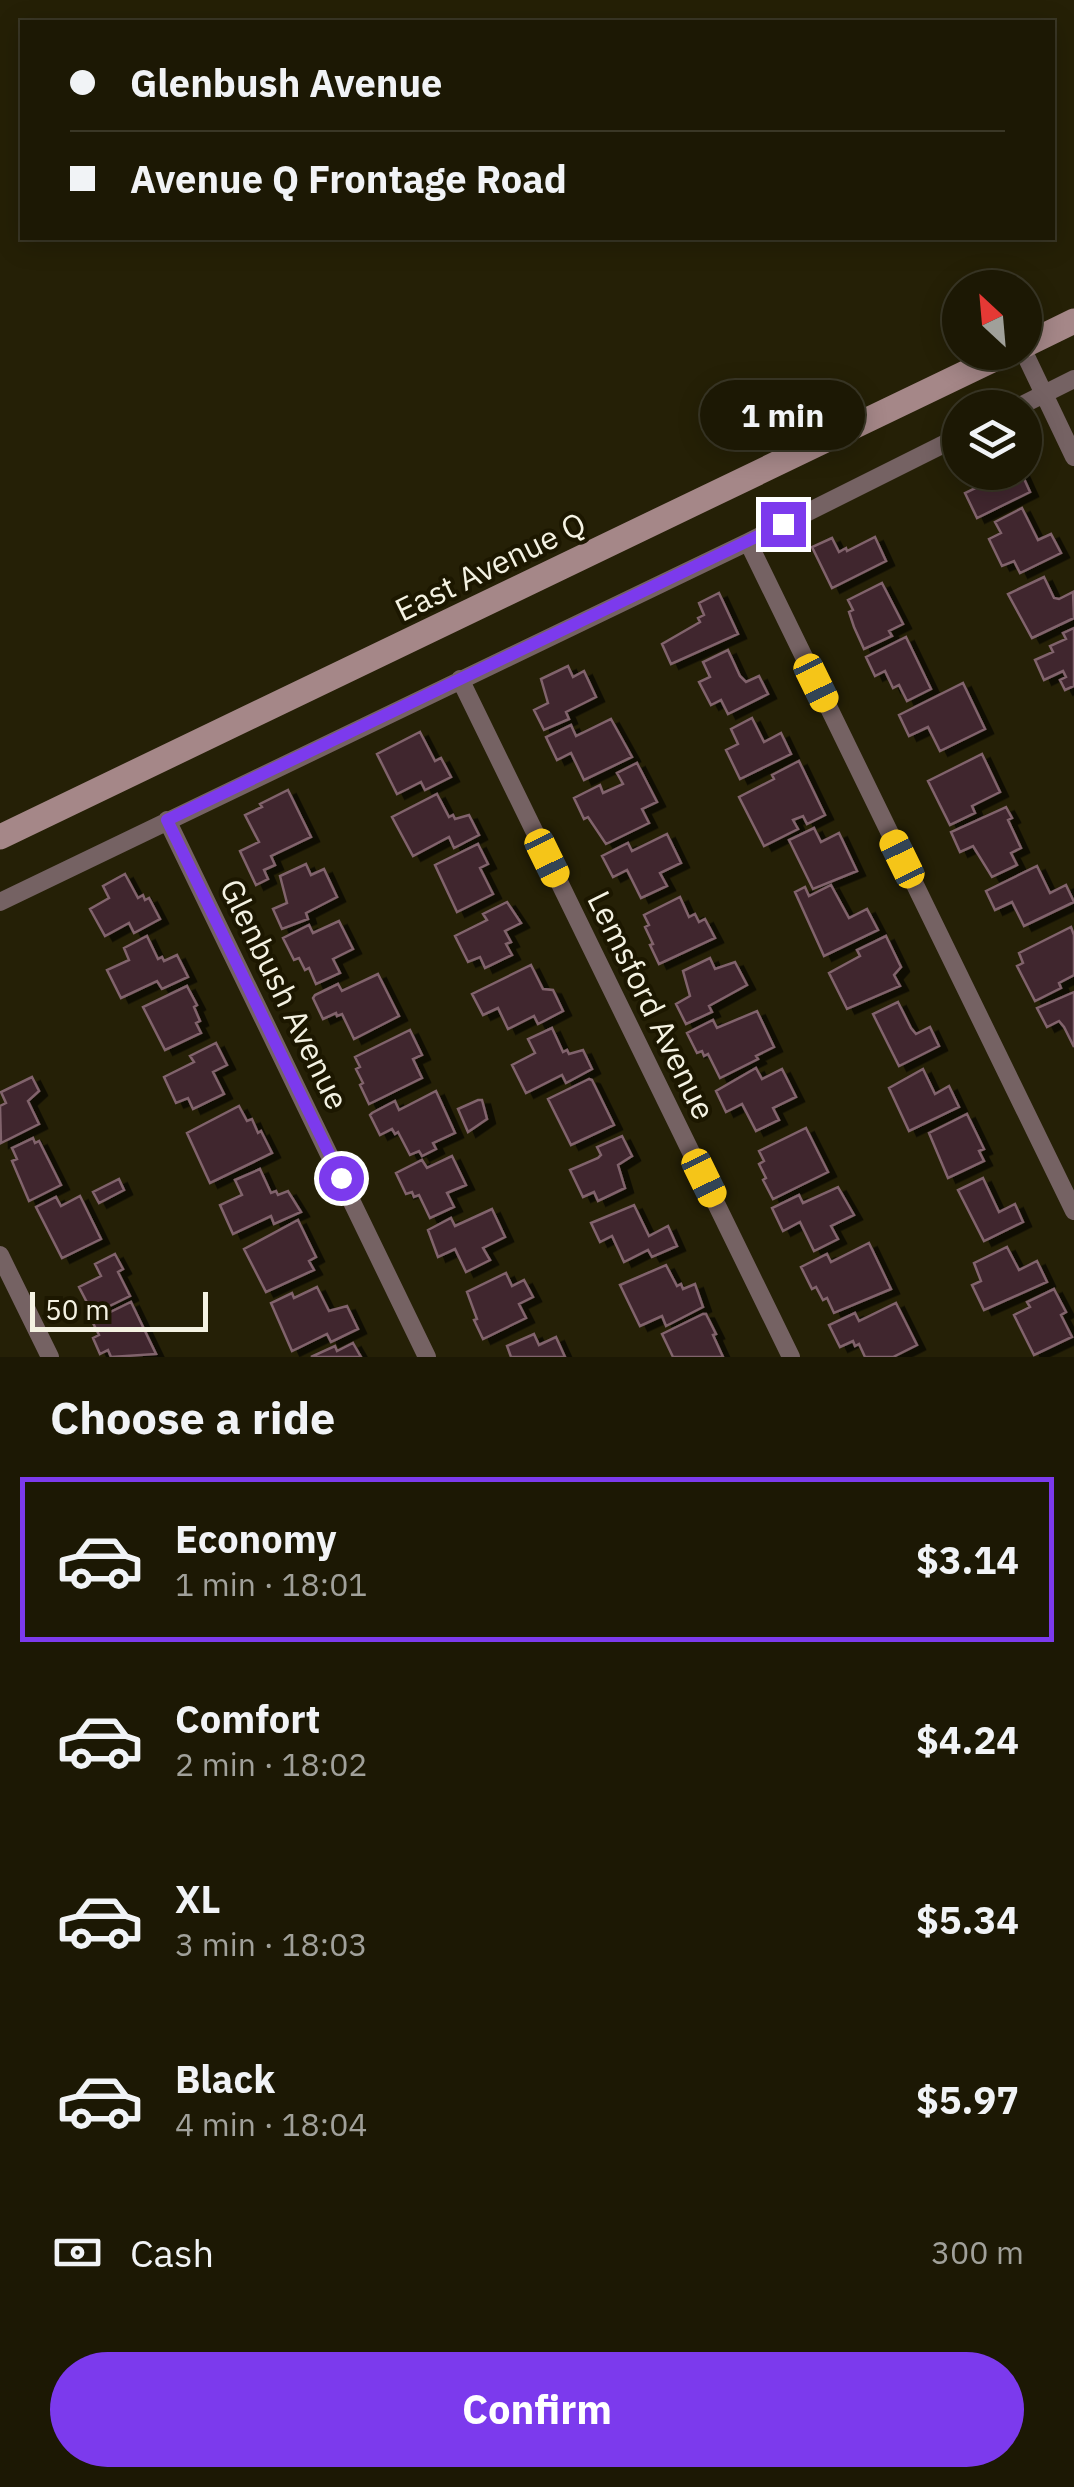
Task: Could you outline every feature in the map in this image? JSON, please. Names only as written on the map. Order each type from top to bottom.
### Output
[{"type":"main road","points":[[1042,336],[1074,321]]},
{"type":"main road","name":"East Avenue Q","points":[[0,838],[971,370]]},
{"type":"street","points":[[1033,370],[1074,457]]},
{"type":"street","points":[[1044,394],[1074,379]]},
{"type":"street","points":[[0,902],[942,445]]},
{"type":"street","points":[[748,542],[1074,1211]]},
{"type":"street","name":"Lemsford Avenue","points":[[460,679],[791,1357]]},
{"type":"street","name":"Glenbush Avenue","points":[[167,820],[428,1357]]},
{"type":"street","points":[[0,1255],[50,1357]]},
{"type":"building","points":[[971,490],[1030,492],[977,518],[965,493]]},
{"type":"building","points":[[1022,508],[1038,540],[1051,534],[1061,553],[1020,573],[1014,561],[1002,566],[989,539],[1001,533],[995,522]]},
{"type":"building","points":[[875,537],[886,561],[832,588],[812,547],[832,538],[839,552],[846,548],[847,551]]},
{"type":"building","points":[[1044,577],[1054,598],[1073,592],[1074,618],[1032,638],[1008,594]]},
{"type":"building","points":[[882,583],[903,624],[889,631],[892,636],[864,649],[848,600]]},
{"type":"building","points":[[719,593],[738,634],[671,664],[662,644],[700,622],[698,618],[704,615],[699,603]]},
{"type":"building","points":[[1074,628],[1074,686],[1065,690],[1060,680],[1066,677],[1063,671],[1044,680],[1035,660],[1053,652],[1050,646],[1066,639],[1063,633]]},
{"type":"building","points":[[906,637],[931,689],[907,701],[899,685],[893,688],[885,671],[875,676],[866,657]]},
{"type":"building","points":[[728,650],[740,676],[746,682],[759,676],[768,694],[728,714],[721,700],[711,705],[699,682],[710,677],[703,662]]},
{"type":"building","points":[[568,666],[573,677],[584,671],[596,697],[566,712],[569,719],[544,730],[534,710],[548,703],[541,679]]},
{"type":"building","points":[[963,683],[985,729],[940,751],[928,727],[909,736],[899,715]]},
{"type":"building","points":[[752,718],[764,742],[781,733],[791,754],[740,779],[726,750],[738,744],[731,729]]},
{"type":"building","points":[[611,719],[632,757],[584,780],[571,753],[557,760],[546,737],[571,725],[576,736]]},
{"type":"building","points":[[420,732],[435,761],[441,758],[451,777],[425,790],[421,782],[397,794],[377,754]]},
{"type":"building","points":[[982,754],[1000,792],[972,806],[975,813],[950,825],[928,781]]},
{"type":"building","points":[[799,761],[825,815],[807,824],[803,816],[793,820],[798,829],[764,846],[739,797]]},
{"type":"building","points":[[637,763],[657,802],[642,809],[649,823],[606,844],[588,817],[584,819],[574,798],[600,785],[603,793],[623,784],[617,773]]},
{"type":"building","points":[[288,790],[311,837],[271,856],[275,865],[264,870],[268,879],[256,885],[240,851],[259,842],[245,815]]},
{"type":"building","points":[[437,794],[449,817],[469,815],[479,835],[454,848],[449,837],[413,856],[392,817]]},
{"type":"building","points":[[1006,807],[1021,848],[1011,853],[1017,865],[992,877],[973,846],[960,852],[951,832]]},
{"type":"building","points":[[814,828],[821,842],[839,833],[857,871],[813,889],[789,840]]},
{"type":"building","points":[[667,834],[681,863],[660,873],[667,886],[641,898],[627,870],[613,877],[602,856],[628,843],[632,851]]},
{"type":"building","points":[[478,844],[488,864],[480,868],[493,894],[457,912],[435,865]]},
{"type":"building","points":[[306,864],[311,875],[324,869],[337,897],[306,913],[308,919],[282,929],[273,909],[287,903],[280,876]]},
{"type":"building","points":[[1037,866],[1050,893],[1066,885],[1074,902],[1024,926],[1012,902],[995,910],[986,891]]},
{"type":"building","points":[[125,874],[138,898],[149,898],[160,919],[134,933],[129,923],[105,936],[90,909],[109,898],[103,886]]},
{"type":"building","points":[[831,885],[849,918],[867,909],[878,930],[824,956],[795,892],[805,887],[809,896]]},
{"type":"building","points":[[680,897],[689,917],[695,914],[699,922],[705,919],[715,938],[659,964],[650,945],[653,944],[644,915]]},
{"type":"building","points":[[507,902],[521,923],[505,931],[512,955],[485,968],[480,957],[468,962],[455,936],[487,920],[483,914]]},
{"type":"building","points":[[339,921],[353,949],[333,959],[340,973],[316,984],[309,968],[305,970],[299,958],[294,960],[283,938],[309,925],[313,933]]},
{"type":"building","points":[[1071,927],[1074,975],[1059,983],[1061,988],[1035,1001],[1017,966],[1023,963],[1019,953]]},
{"type":"building","points":[[147,936],[158,959],[162,957],[164,961],[177,955],[188,977],[162,989],[157,981],[121,998],[107,970],[129,960],[124,948]]},
{"type":"building","points":[[886,936],[901,967],[894,975],[900,986],[847,1009],[829,973],[860,956],[857,950]]},
{"type":"building","points":[[710,958],[715,969],[735,962],[747,985],[709,1006],[712,1012],[686,1024],[676,1004],[690,996],[683,971]]},
{"type":"building","points":[[531,965],[543,989],[553,990],[563,1011],[538,1024],[534,1016],[508,1029],[498,1008],[483,1015],[472,994]]},
{"type":"building","points":[[378,974],[399,1016],[354,1039],[342,1014],[323,1019],[315,995],[338,984],[342,991]]},
{"type":"building","points":[[187,986],[197,1005],[194,1007],[200,1021],[196,1023],[201,1033],[165,1050],[143,1007]]},
{"type":"building","points":[[1074,992],[1074,1047],[1059,1021],[1047,1027],[1037,1008]]},
{"type":"building","points":[[898,1002],[916,1034],[930,1027],[939,1046],[899,1066],[873,1014]]},
{"type":"building","points":[[757,1011],[774,1047],[720,1078],[708,1054],[697,1053],[687,1033],[713,1020],[717,1028]]},
{"type":"building","points":[[552,1028],[563,1052],[583,1050],[592,1069],[566,1083],[562,1075],[526,1093],[512,1065],[535,1053],[528,1039]]},
{"type":"building","points":[[410,1030],[422,1055],[413,1059],[422,1078],[369,1104],[360,1085],[363,1083],[355,1057]]},
{"type":"building","points":[[216,1043],[227,1065],[213,1072],[224,1094],[193,1109],[188,1098],[176,1103],[164,1077],[194,1062],[190,1056]]},
{"type":"building","points":[[756,1068],[762,1079],[782,1069],[796,1097],[773,1108],[779,1120],[756,1131],[742,1104],[726,1112],[716,1091]]},
{"type":"building","points":[[923,1069],[935,1094],[949,1086],[959,1107],[909,1131],[889,1088]]},
{"type":"building","points":[[32,1077],[39,1091],[28,1101],[39,1124],[1,1143],[0,1106],[6,1103],[1,1092]]},
{"type":"building","points":[[589,1079],[614,1125],[571,1145],[548,1099]]},
{"type":"building","points":[[436,1091],[455,1133],[433,1143],[436,1149],[422,1156],[419,1151],[410,1155],[398,1132],[395,1134],[392,1129],[380,1135],[372,1113],[395,1101],[399,1110]]},
{"type":"building","points":[[482,1100],[487,1119],[468,1132],[458,1109]]},
{"type":"building","points":[[239,1106],[247,1121],[252,1119],[258,1133],[261,1131],[272,1153],[210,1183],[187,1133]]},
{"type":"building","points":[[967,1114],[984,1149],[979,1151],[984,1161],[948,1178],[929,1133]]},
{"type":"building","points":[[806,1128],[828,1172],[773,1199],[763,1180],[766,1178],[759,1164],[764,1161],[759,1151]]},
{"type":"building","points":[[622,1136],[632,1156],[618,1165],[625,1188],[598,1201],[594,1192],[583,1197],[570,1170],[598,1158],[601,1155],[597,1147]]},
{"type":"building","points":[[33,1138],[35,1143],[39,1141],[61,1185],[29,1201],[12,1161],[17,1159],[12,1148]]},
{"type":"building","points":[[452,1156],[466,1185],[447,1193],[454,1207],[430,1218],[419,1195],[406,1194],[396,1173],[422,1160],[427,1168]]},
{"type":"building","points":[[260,1169],[271,1193],[288,1191],[301,1212],[274,1224],[271,1216],[233,1234],[220,1205],[242,1195],[235,1180]]},
{"type":"building","points":[[983,1178],[999,1212],[1015,1204],[1023,1222],[984,1241],[958,1190]]},
{"type":"building","points":[[119,1179],[124,1190],[99,1203],[93,1192]]},
{"type":"building","points":[[838,1187],[854,1215],[831,1226],[838,1239],[814,1251],[800,1222],[783,1231],[772,1208],[799,1195],[803,1203]]},
{"type":"building","points":[[80,1196],[101,1239],[62,1258],[36,1207],[56,1197],[61,1206]]},
{"type":"building","points":[[634,1205],[649,1236],[668,1226],[677,1246],[652,1257],[648,1250],[624,1262],[612,1236],[600,1242],[591,1223]]},
{"type":"building","points":[[492,1209],[505,1237],[483,1248],[490,1260],[466,1272],[455,1249],[438,1257],[428,1230],[451,1218],[455,1226]]},
{"type":"building","points":[[298,1220],[316,1257],[309,1261],[314,1270],[266,1292],[244,1249]]},
{"type":"building","points":[[869,1243],[891,1289],[834,1313],[827,1298],[823,1300],[816,1287],[812,1289],[801,1267],[827,1254],[831,1262]]},
{"type":"building","points":[[1007,1247],[1019,1270],[1037,1261],[1047,1282],[984,1310],[972,1285],[981,1281],[974,1263]]},
{"type":"building","points":[[115,1254],[123,1269],[118,1272],[130,1296],[93,1314],[79,1287],[101,1276],[95,1264]]},
{"type":"building","points":[[666,1265],[677,1286],[681,1284],[683,1289],[695,1284],[703,1307],[666,1326],[662,1316],[640,1326],[620,1285]]},
{"type":"building","points":[[506,1273],[512,1286],[524,1280],[533,1297],[519,1304],[526,1318],[483,1339],[467,1292]]},
{"type":"building","points":[[317,1287],[329,1311],[347,1306],[358,1329],[331,1342],[327,1334],[292,1351],[271,1303]]},
{"type":"building","points":[[1054,1289],[1066,1312],[1061,1315],[1072,1337],[1034,1355],[1014,1315],[1030,1307],[1027,1302]]},
{"type":"building","points":[[131,1302],[156,1354],[111,1357],[108,1350],[100,1354],[93,1338],[99,1335],[92,1321]]},
{"type":"building","points":[[896,1303],[917,1345],[893,1357],[865,1357],[853,1341],[840,1347],[829,1325],[855,1313],[859,1321]]},
{"type":"building","points":[[703,1314],[716,1334],[713,1335],[723,1357],[673,1357],[662,1334]]},
{"type":"building","points":[[534,1334],[539,1345],[556,1337],[565,1357],[511,1357],[507,1346]]},
{"type":"building","points":[[353,1343],[361,1357],[311,1357],[335,1346],[337,1351]]},
{"type":"route","points":[[341,1178],[167,820],[783,524]]}]
